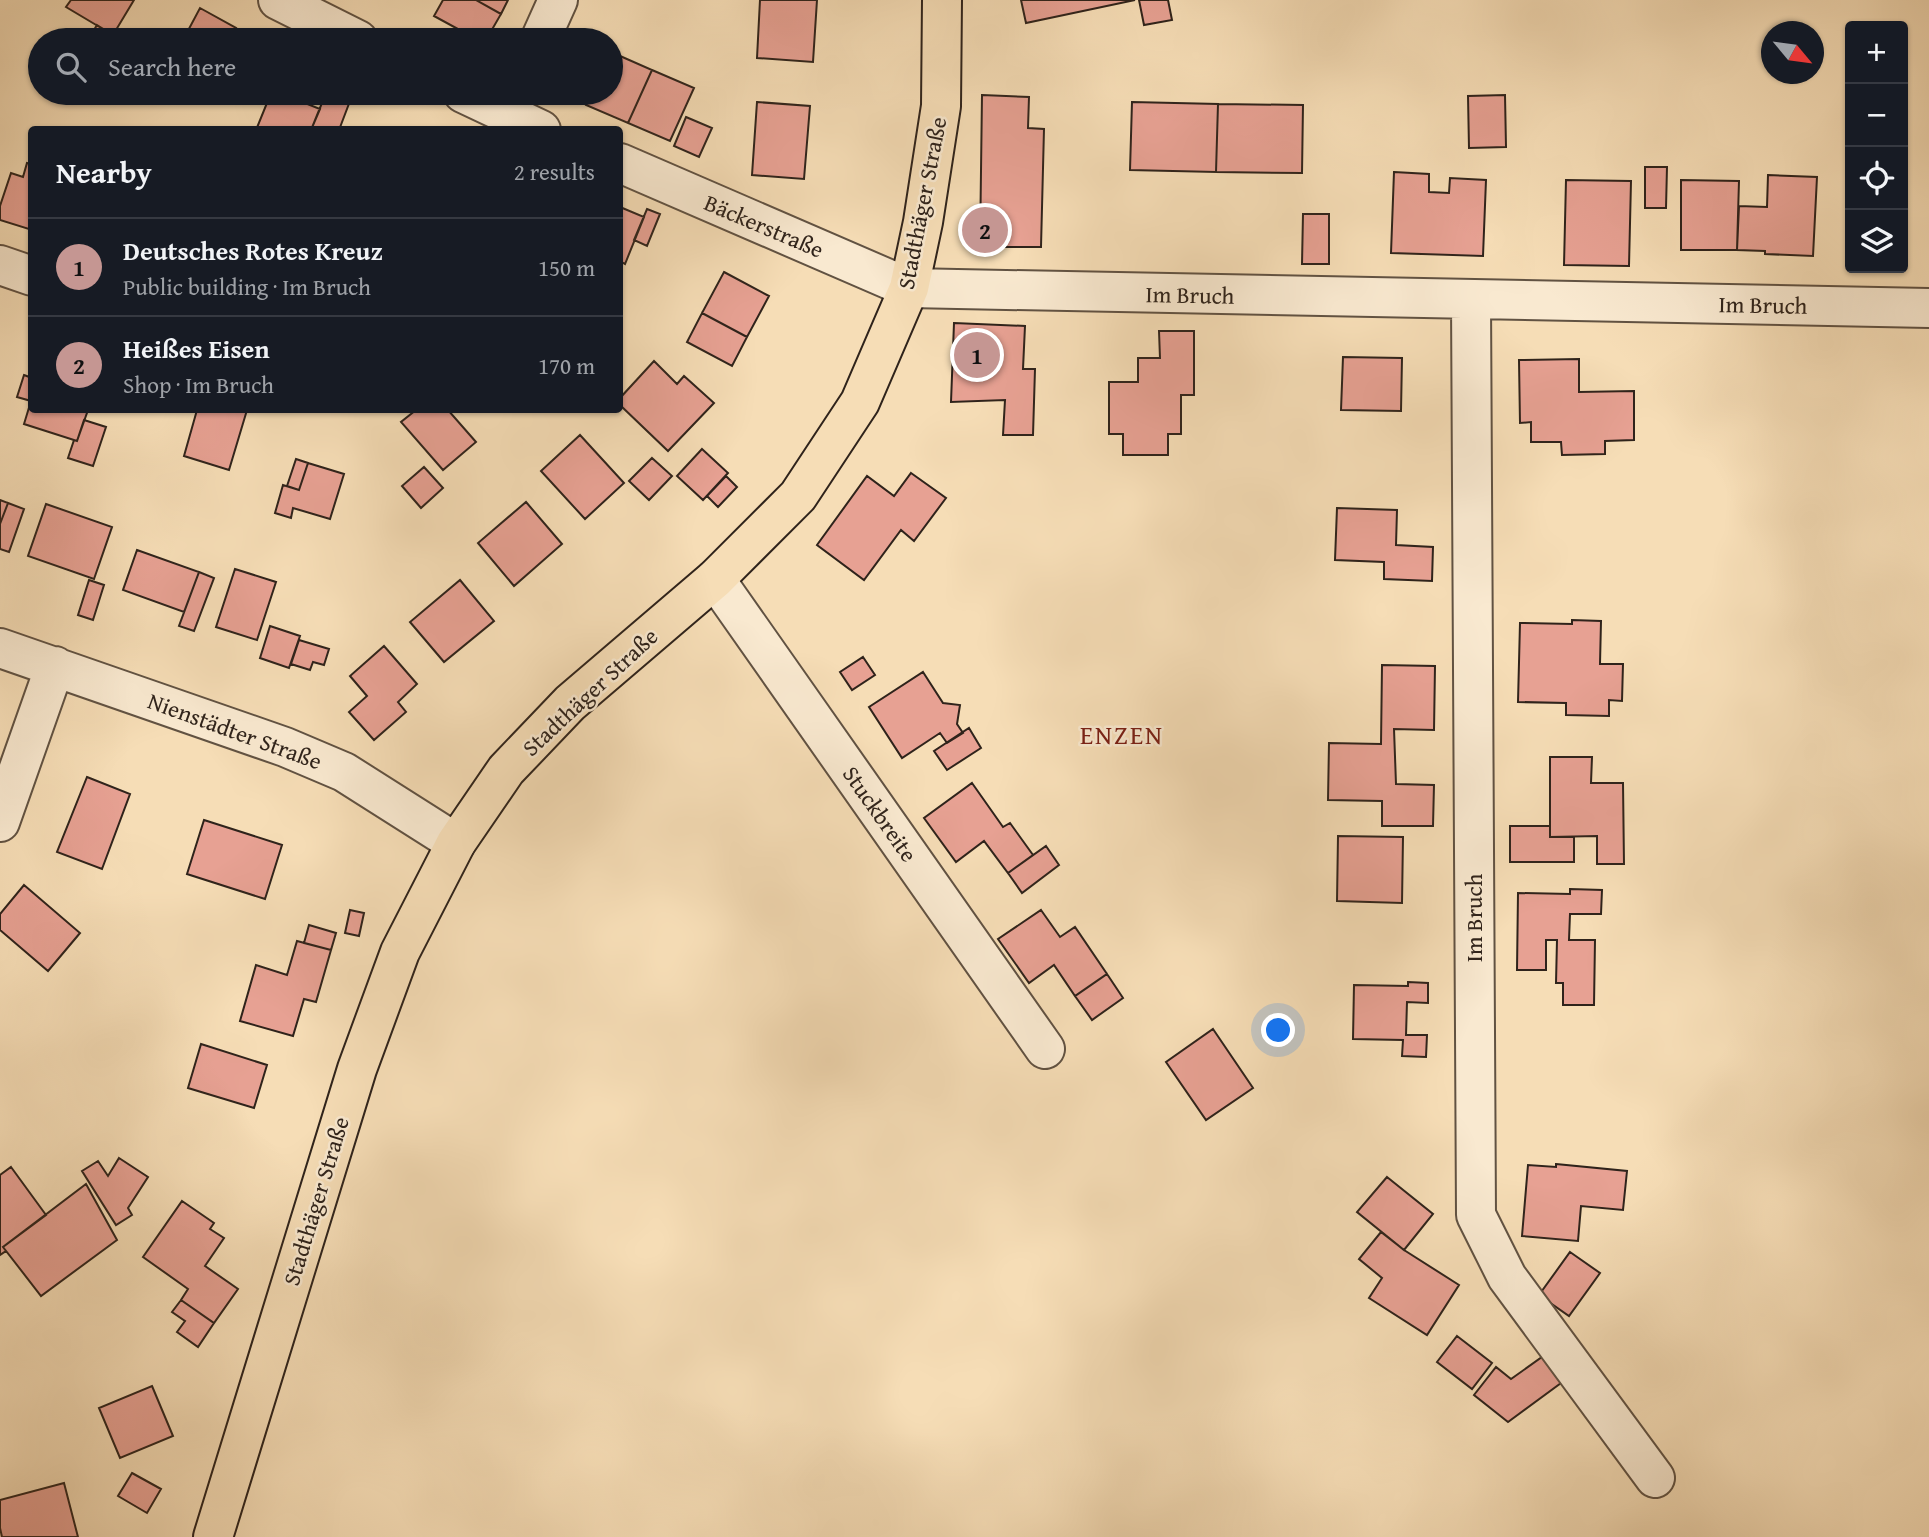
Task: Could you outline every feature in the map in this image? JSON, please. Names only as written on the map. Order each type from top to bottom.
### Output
[{"type":"main road","name":"Stadthäger Straße","points":[[213,1537],[356,1069],[400,952],[456,843],[506,770],[570,703],[715,579],[799,496],[860,402],[909,288],[923,222],[941,106],[943,0]]},
{"type":"street","points":[[278,0],[334,28]]},
{"type":"street","points":[[545,28],[558,0]]},
{"type":"street","points":[[491,105],[533,126]]},
{"type":"street","name":"Bäckerstraße","points":[[623,164],[909,288]]},
{"type":"street","points":[[0,265],[28,275]]},
{"type":"street","name":"Im Bruch","points":[[909,288],[1929,308]]},
{"type":"street","name":"Im Bruch","points":[[1471,301],[1476,1215],[1507,1277],[1655,1478]]},
{"type":"street","name":"Stuckbreite","points":[[715,579],[1045,1049]]},
{"type":"street","name":"Nienstädter Straße","points":[[0,648],[285,747],[332,767],[456,843]]},
{"type":"street","points":[[0,822],[55,666]]},
{"type":"building","points":[[71,0],[134,0],[117,28],[101,28],[66,7]]},
{"type":"building","points":[[443,0],[476,0],[501,14],[493,28],[456,28],[434,16]]},
{"type":"building","points":[[476,0],[508,0],[501,14]]},
{"type":"building","points":[[760,0],[817,0],[813,62],[757,58]]},
{"type":"building","points":[[1021,0],[1135,0],[1026,23]]},
{"type":"building","points":[[1139,0],[1168,0],[1172,20],[1144,25]]},
{"type":"building","points":[[200,8],[236,28],[189,28]]},
{"type":"building","points":[[623,57],[652,70],[628,123],[586,105],[623,105]]},
{"type":"building","points":[[652,70],[694,88],[670,141],[628,123]]},
{"type":"building","points":[[982,95],[1029,97],[1028,128],[1044,129],[1041,247],[980,247]]},
{"type":"building","points":[[1505,95],[1506,147],[1469,148],[1468,96]]},
{"type":"building","points":[[757,102],[810,106],[804,179],[752,175]]},
{"type":"building","points":[[1132,102],[1218,104],[1216,172],[1130,170]]},
{"type":"building","points":[[1218,104],[1303,105],[1302,173],[1216,172]]},
{"type":"building","points":[[266,105],[310,105],[320,109],[313,126],[258,126]]},
{"type":"building","points":[[321,105],[348,105],[341,126],[313,126]]},
{"type":"building","points":[[686,117],[712,128],[699,157],[674,146]]},
{"type":"building","points":[[28,163],[28,229],[0,220],[0,206],[11,173],[23,177]]},
{"type":"building","points":[[1645,167],[1667,167],[1666,208],[1645,208]]},
{"type":"building","points":[[1394,172],[1429,174],[1429,192],[1449,193],[1450,178],[1486,180],[1483,256],[1391,253]]},
{"type":"building","points":[[1768,175],[1817,177],[1813,256],[1737,250],[1739,206],[1767,207]]},
{"type":"building","points":[[1566,180],[1631,181],[1629,266],[1564,265]]},
{"type":"building","points":[[1681,180],[1739,181],[1737,250],[1681,250]]},
{"type":"building","points":[[623,208],[644,217],[625,264],[623,263]]},
{"type":"building","points":[[647,209],[660,214],[647,246],[634,240]]},
{"type":"building","points":[[1303,214],[1329,214],[1329,264],[1302,264]]},
{"type":"building","points":[[724,272],[769,296],[747,337],[702,313]]},
{"type":"building","points":[[702,313],[747,337],[732,366],[687,342]]},
{"type":"building","points":[[954,323],[1025,326],[1023,369],[1035,369],[1033,435],[1003,435],[1005,400],[951,402]]},
{"type":"building","points":[[1159,331],[1194,331],[1194,395],[1181,395],[1181,434],[1168,434],[1168,455],[1123,455],[1123,434],[1109,434],[1109,382],[1138,382],[1138,358],[1160,358]]},
{"type":"building","points":[[1343,357],[1402,358],[1401,411],[1341,410]]},
{"type":"building","points":[[1579,359],[1579,392],[1634,391],[1634,440],[1605,441],[1605,454],[1562,455],[1561,442],[1531,442],[1531,422],[1520,423],[1519,360]]},
{"type":"building","points":[[654,361],[677,384],[684,376],[714,403],[668,451],[623,408],[623,395]]},
{"type":"building","points":[[24,375],[28,376],[28,400],[17,397]]},
{"type":"building","points":[[28,411],[28,413],[87,413],[77,441],[24,424]]},
{"type":"building","points":[[196,413],[246,413],[229,470],[184,456]]},
{"type":"building","points":[[412,413],[451,413],[476,442],[443,470],[401,422]]},
{"type":"building","points":[[84,420],[106,427],[93,466],[68,458]]},
{"type":"building","points":[[580,435],[624,483],[585,519],[541,471]]},
{"type":"building","points":[[702,449],[728,473],[703,500],[677,476]]},
{"type":"building","points":[[652,458],[672,476],[649,500],[629,481]]},
{"type":"building","points":[[296,459],[308,463],[299,490],[287,486]]},
{"type":"building","points":[[308,463],[344,474],[330,519],[293,508],[291,518],[275,513],[283,485],[299,490]]},
{"type":"building","points":[[424,467],[443,488],[421,508],[402,486]]},
{"type":"building","points":[[911,473],[946,498],[914,541],[901,530],[864,580],[817,545],[867,476],[894,496]]},
{"type":"building","points":[[726,476],[737,487],[718,507],[707,496]]},
{"type":"building","points":[[0,500],[8,503],[0,524]]},
{"type":"building","points":[[526,502],[562,544],[514,586],[478,543]]},
{"type":"building","points":[[8,503],[24,509],[9,552],[0,549],[0,524]]},
{"type":"building","points":[[46,504],[112,527],[94,579],[28,556]]},
{"type":"building","points":[[1337,508],[1397,510],[1396,545],[1433,547],[1432,581],[1384,579],[1384,562],[1335,560]]},
{"type":"building","points":[[137,550],[199,572],[184,612],[123,590]]},
{"type":"building","points":[[235,569],[276,582],[257,640],[216,627]]},
{"type":"building","points":[[199,572],[214,578],[194,631],[179,626]]},
{"type":"building","points":[[89,580],[104,585],[93,620],[78,615]]},
{"type":"building","points":[[460,580],[494,621],[444,662],[410,622]]},
{"type":"building","points":[[1572,620],[1601,621],[1600,664],[1623,664],[1622,701],[1609,700],[1609,716],[1566,715],[1566,703],[1518,702],[1520,623],[1572,624]]},
{"type":"building","points":[[270,626],[300,636],[289,668],[260,658]]},
{"type":"building","points":[[299,640],[329,649],[324,665],[313,662],[310,670],[291,664]]},
{"type":"building","points":[[384,646],[417,684],[398,702],[406,712],[374,740],[349,712],[367,696],[350,676]]},
{"type":"building","points":[[863,657],[875,675],[852,690],[840,672]]},
{"type":"building","points":[[1382,665],[1435,666],[1434,730],[1394,729],[1396,784],[1434,785],[1433,826],[1382,826],[1382,801],[1328,800],[1329,743],[1381,744]]},
{"type":"building","points":[[923,672],[943,703],[960,705],[957,724],[963,733],[947,743],[940,733],[902,758],[869,707]]},
{"type":"building","points":[[969,728],[981,748],[947,770],[934,751]]},
{"type":"building","points":[[1550,757],[1592,757],[1591,783],[1623,783],[1624,864],[1597,864],[1597,836],[1550,837]]},
{"type":"building","points":[[87,777],[130,794],[102,869],[57,852]]},
{"type":"building","points":[[972,783],[1003,827],[1010,823],[1033,855],[1008,873],[984,841],[956,862],[924,818]]},
{"type":"building","points":[[204,820],[282,845],[265,899],[187,874]]},
{"type":"building","points":[[1510,826],[1550,826],[1550,837],[1574,837],[1574,862],[1510,862]]},
{"type":"building","points":[[1338,836],[1403,837],[1402,903],[1337,901]]},
{"type":"building","points":[[1046,846],[1059,865],[1022,893],[1008,873]]},
{"type":"building","points":[[24,885],[80,933],[48,971],[0,930],[0,914]]},
{"type":"building","points":[[1570,889],[1602,890],[1601,914],[1570,914],[1569,940],[1595,940],[1594,1005],[1563,1005],[1563,983],[1556,983],[1557,940],[1546,940],[1546,970],[1517,970],[1518,893],[1570,894]]},
{"type":"building","points":[[350,910],[364,913],[359,936],[345,933]]},
{"type":"building","points":[[1041,910],[1060,937],[1075,927],[1107,974],[1075,996],[1054,965],[1029,983],[998,939]]},
{"type":"building","points":[[309,925],[336,933],[331,950],[304,943]]},
{"type":"building","points":[[297,941],[331,950],[316,1002],[304,999],[293,1036],[240,1021],[256,965],[287,975]]},
{"type":"building","points":[[1107,974],[1123,998],[1092,1020],[1075,996]]},
{"type":"building","points":[[1408,982],[1428,983],[1428,1003],[1407,1002],[1406,1035],[1427,1035],[1426,1057],[1402,1056],[1403,1040],[1353,1039],[1354,985],[1408,986]]},
{"type":"building","points":[[1213,1029],[1253,1088],[1206,1120],[1166,1062]]},
{"type":"building","points":[[201,1044],[267,1065],[254,1108],[188,1088]]},
{"type":"building","points":[[119,1158],[148,1177],[128,1208],[132,1215],[116,1225],[82,1171],[98,1161],[108,1176]]},
{"type":"building","points":[[1556,1164],[1627,1171],[1623,1210],[1581,1206],[1578,1241],[1522,1236],[1528,1165],[1556,1167]]},
{"type":"building","points":[[11,1167],[46,1215],[3,1247],[6,1251],[0,1255],[0,1175]]},
{"type":"building","points":[[1387,1177],[1433,1214],[1404,1250],[1357,1212]]},
{"type":"building","points":[[86,1184],[117,1240],[41,1296],[3,1247]]},
{"type":"building","points":[[182,1201],[214,1223],[210,1229],[224,1238],[205,1266],[238,1289],[214,1323],[181,1300],[188,1289],[143,1257]]},
{"type":"building","points":[[1381,1232],[1459,1285],[1427,1335],[1369,1298],[1382,1278],[1359,1259]]},
{"type":"building","points":[[1570,1252],[1600,1273],[1569,1316],[1539,1295]]},
{"type":"building","points":[[181,1300],[214,1323],[198,1347],[177,1332],[185,1321],[172,1312]]},
{"type":"building","points":[[1457,1336],[1492,1363],[1472,1389],[1437,1362]]},
{"type":"building","points":[[1542,1357],[1561,1383],[1508,1422],[1474,1395],[1496,1367],[1511,1379]]},
{"type":"building","points":[[152,1386],[173,1436],[120,1458],[99,1408]]},
{"type":"building","points":[[132,1473],[161,1489],[147,1513],[118,1496]]},
{"type":"building","points":[[64,1483],[78,1537],[2,1537],[0,1500]]},
{"type":"place","name":"Heißes Eisen","points":[[985,230]]},
{"type":"place","name":"Deutsches Rotes Kreuz","points":[[977,355]]},
{"type":"district","name":"ENZEN","points":[[1122,735]]}]
